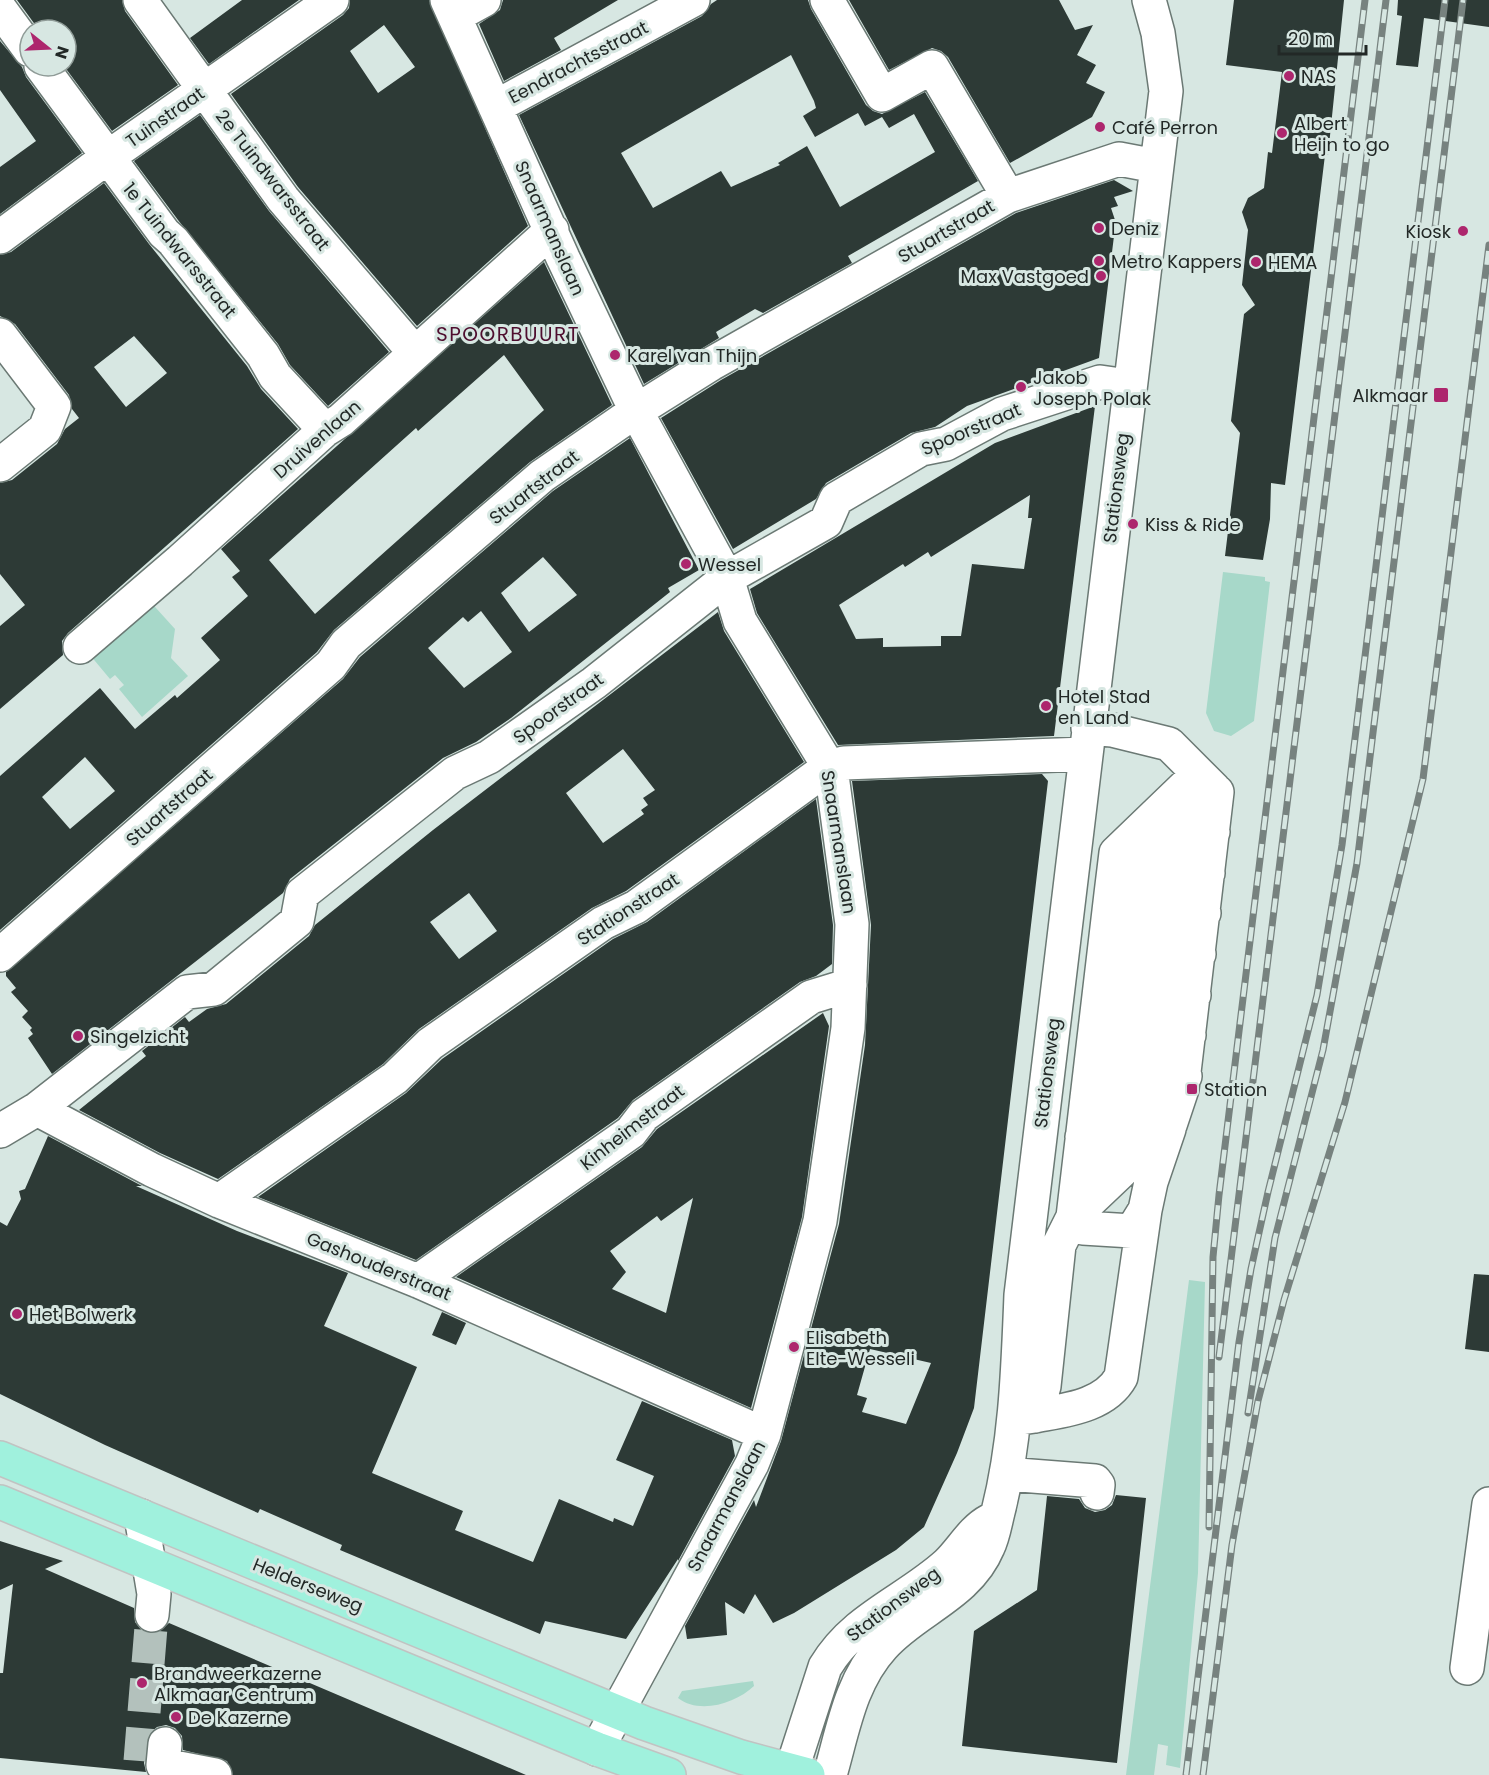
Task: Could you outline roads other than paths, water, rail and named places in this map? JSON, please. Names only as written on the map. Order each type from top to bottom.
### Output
[{"type":"main road","name":"Helderseweg","points":[[0,1458],[141,1516],[620,1703],[741,1757],[796,1774]]},
{"type":"main road","points":[[0,1502],[597,1749],[669,1775]]},
{"type":"street","name":"2e Tuindwarsstraat","points":[[140,0],[283,199],[415,353]]},
{"type":"street","name":"Tuinstraat","points":[[0,237],[108,157],[332,0]]},
{"type":"street","points":[[451,8],[484,0]]},
{"type":"street","name":"Eendrachtsstraat","points":[[495,107],[693,0]]},
{"type":"street","points":[[827,0],[882,95],[933,67],[1008,196]]},
{"type":"street","name":"Stationsweg","points":[[1024,1418],[1021,1295],[1128,386],[1166,91],[1163,60],[1149,0]]},
{"type":"street","name":"Snaarmanslaan","points":[[451,8],[563,258],[636,411],[727,578],[740,621],[829,767],[852,924],[848,1028],[820,1221],[764,1434],[752,1464],[620,1703]]},
{"type":"street","points":[[0,9],[18,34]]},
{"type":"street","name":"1e Tuindwarsstraat","points":[[50,78],[164,233],[173,241],[263,355],[275,376],[325,430]]},
{"type":"street","name":"Stuartstraat","points":[[0,956],[331,665],[346,644],[542,476],[636,411],[711,364],[1008,196],[1119,159],[1156,166]]},
{"type":"street","name":"Druivenlaan","points":[[80,647],[180,561],[325,430],[341,420],[552,230]]},
{"type":"street","points":[[0,335],[54,406],[45,429],[0,465]]},
{"type":"street","name":"Spoorstraat","points":[[37,1109],[187,992],[214,989],[297,921],[302,894],[455,773],[489,757],[594,683],[727,578],[826,522],[837,500],[921,449],[946,444],[1002,414],[1100,382],[1128,386]]},
{"type":"street","points":[[1087,741],[1112,730],[1169,744],[1208,783]]},
{"type":"street","name":"Stationstraat","points":[[219,1201],[395,1078],[430,1044],[603,923],[636,907],[829,767],[844,763],[1087,741]]},
{"type":"street","name":"Stationsweg","points":[[1024,1418],[1069,1409],[1113,1392],[1121,1377],[1139,1232],[1151,1182],[1184,1081],[1213,832],[1208,783]]},
{"type":"street","name":"Stationsweg","points":[[830,1775],[854,1690],[862,1672],[895,1634],[943,1601],[974,1570],[988,1548],[1006,1474],[1024,1418],[1044,1386],[1059,1245],[1073,1217],[1116,853],[1208,783]]},
{"type":"street","points":[[1107,934],[1213,832]]},
{"type":"street","points":[[1101,974],[1208,873]]},
{"type":"street","points":[[1097,1015],[1204,913]]},
{"type":"street","points":[[1092,1056],[1199,954]]},
{"type":"street","name":"Kinheimstraat","points":[[418,1281],[631,1132],[644,1115],[812,997],[850,985]]},
{"type":"street","points":[[1087,1097],[1194,995]]},
{"type":"street","points":[[1082,1137],[1189,1035]]},
{"type":"street","points":[[1078,1175],[1184,1081]]},
{"type":"street","points":[[0,1131],[37,1109]]},
{"type":"street","name":"Gashouderstraat","points":[[37,1109],[152,1170],[219,1201],[418,1281],[764,1434]]},
{"type":"street","name":"Stationsweg","points":[[1073,1217],[1170,1125]]},
{"type":"street","points":[[1073,1217],[1083,1228],[1139,1232]]},
{"type":"street","points":[[1006,1474],[1095,1481],[1098,1485],[1097,1492]]},
{"type":"street","points":[[1467,1668],[1489,1504]]},
{"type":"street","points":[[141,1516],[147,1563],[154,1594],[152,1615]]},
{"type":"street","name":"Stationsweg","points":[[796,1774],[825,1667],[834,1652],[846,1638],[879,1611],[923,1584],[948,1563],[984,1524],[996,1518]]},
{"type":"street","points":[[597,1749],[620,1703]]},
{"type":"street","points":[[165,1744],[164,1765],[215,1775]]},
{"type":"tunnel","points":[[140,1761],[152,1615]]},
{"type":"railway","points":[[1209,1527],[1213,1257],[1219,1195],[1365,0]]},
{"type":"railway","points":[[1219,1357],[1386,0]]},
{"type":"railway","points":[[1186,1775],[1239,1342],[1251,1269],[1317,995],[1342,845],[1445,0]]},
{"type":"railway","points":[[1248,1413],[1275,1238],[1323,1050],[1357,863],[1463,0]]},
{"type":"railway","points":[[1203,1775],[1232,1545],[1258,1401],[1284,1300],[1345,1102],[1423,779],[1489,245]]},
{"type":"place","name":"NAS","points":[[1289,76]]},
{"type":"place","name":"Café Perron","points":[[1100,127]]},
{"type":"place","name":"Albert Heijn to go","points":[[1282,133]]},
{"type":"place","name":"Deniz","points":[[1099,228]]},
{"type":"place","name":"Kiosk","points":[[1463,231]]},
{"type":"place","name":"Metro Kappers","points":[[1099,261]]},
{"type":"place","name":"HEMA","points":[[1256,262]]},
{"type":"place","name":"Max Vastgoed","points":[[1101,276]]},
{"type":"place","name":"Karel van Thijn","points":[[615,355]]},
{"type":"place","name":"Jakob Joseph Polak","points":[[1021,387]]},
{"type":"place","name":"Alkmaar","points":[[1441,395]]},
{"type":"place","name":"Kiss & Ride","points":[[1133,524]]},
{"type":"place","name":"Wessel","points":[[686,564]]},
{"type":"place","name":"Hotel Stad en Land","points":[[1046,706]]},
{"type":"place","name":"Singelzicht","points":[[78,1036]]},
{"type":"place","name":"Station","points":[[1192,1089]]},
{"type":"place","name":"Het Bolwerk","points":[[17,1314]]},
{"type":"place","name":"Elisabeth Elte-Wesseli","points":[[794,1347]]},
{"type":"place","name":"Brandweerkazerne Alkmaar Centrum","points":[[142,1683]]},
{"type":"place","name":"De Kazerne","points":[[176,1717]]},
{"type":"district","name":"SPOORBUURT","points":[[508,334]]}]
